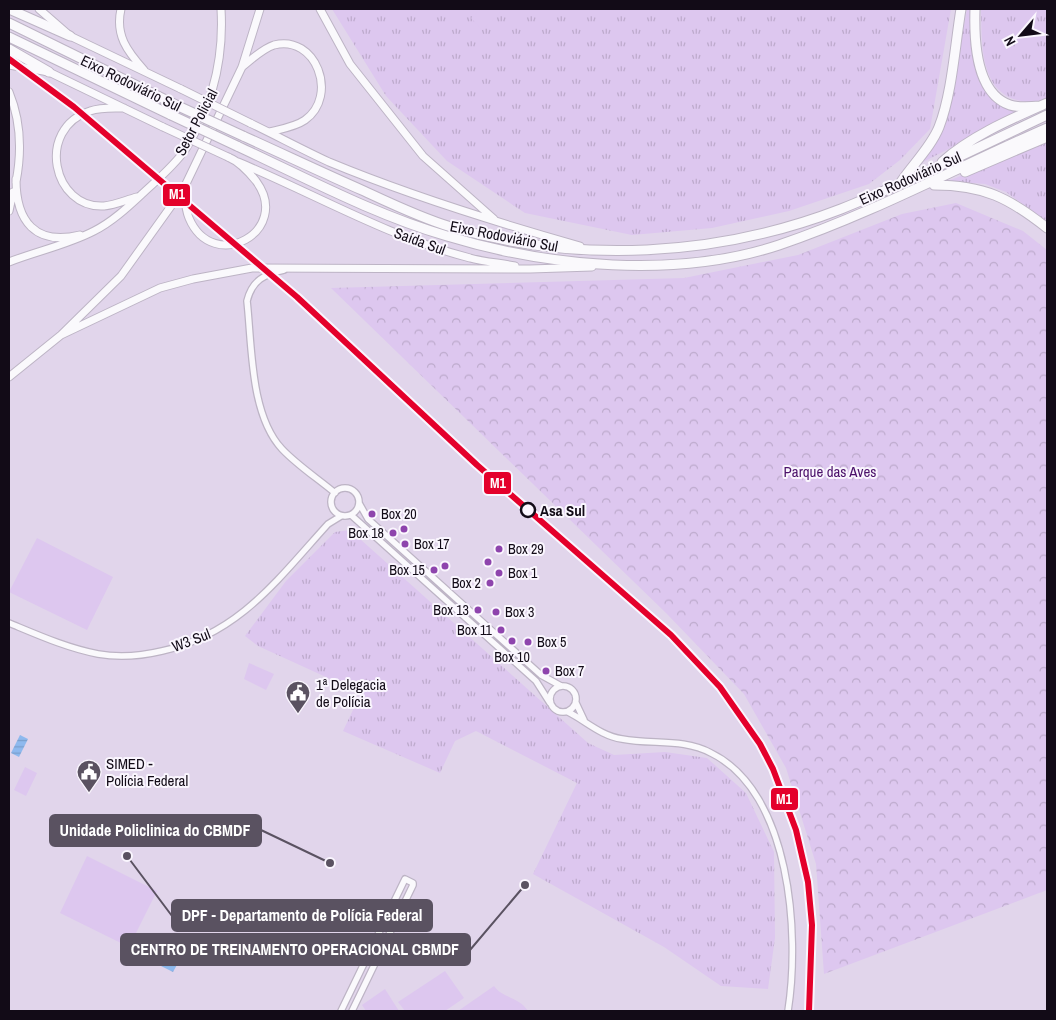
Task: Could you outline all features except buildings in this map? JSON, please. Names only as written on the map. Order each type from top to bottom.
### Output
[{"type":"highway","points":[[9,9],[70,36]]},
{"type":"highway","points":[[901,182],[932,141],[939,128],[945,105],[961,9]]},
{"type":"highway","points":[[975,9],[977,48],[983,75],[990,90],[1009,105],[1044,105]]},
{"type":"highway","name":"Eixo Rodoviário Sul","points":[[9,24],[176,105],[385,201],[449,227],[537,246],[597,251],[682,249],[776,230],[840,209],[934,169],[1047,115]]},
{"type":"highway","name":"Eixo Rodoviário Sul","points":[[9,37],[237,146],[380,211],[447,236],[558,260],[615,266],[656,265],[728,257],[776,245],[836,224],[908,193],[1047,128]]},
{"type":"highway","points":[[9,49],[49,72]]},
{"type":"highway","points":[[934,169],[955,151],[972,140],[1044,105]]},
{"type":"highway","points":[[908,193],[934,185],[1047,137]]},
{"type":"highway","points":[[934,185],[960,185],[1000,195],[1022,208],[1047,228]]},
{"type":"main road","points":[[40,9],[70,36],[327,161],[498,223],[597,251]]},
{"type":"main road","points":[[121,9],[119,24],[121,38],[127,51],[146,72]]},
{"type":"main road","points":[[216,9],[222,22]]},
{"type":"main road","name":"Setor Policial","points":[[97,230],[140,196],[184,150],[212,95],[217,80],[222,22],[221,9]]},
{"type":"main road","points":[[61,335],[76,318],[121,276],[184,188],[242,67],[260,9]]},
{"type":"main road","points":[[320,9],[350,64],[423,156],[454,186],[498,223]]},
{"type":"main road","points":[[242,67],[259,53],[273,46],[287,44],[303,50],[314,60],[322,75],[319,102],[313,113],[306,120],[294,126],[269,132]]},
{"type":"main road","name":"Saída Sul","points":[[11,65],[49,72],[238,162],[294,185],[377,226],[432,247],[471,259],[533,269],[615,266]]},
{"type":"main road","points":[[9,92],[18,123],[20,145],[16,179],[9,211]]},
{"type":"main road","points":[[124,108],[89,111],[68,125],[58,140],[57,166],[63,183],[74,195],[88,204],[108,205],[140,196]]},
{"type":"main road","points":[[184,188],[188,218],[196,230],[217,244],[232,245],[242,242],[251,237],[260,227],[266,214],[266,199],[261,188],[238,162]]},
{"type":"main road","points":[[16,179],[18,207],[23,218],[38,233],[65,237],[97,230]]},
{"type":"main road","points":[[9,262],[58,247],[97,230]]},
{"type":"main road","points":[[9,376],[61,335],[122,304],[160,288],[185,281],[252,268],[533,269]]},
{"type":"street","points":[[298,267],[266,274],[253,285],[247,301],[256,383],[266,424],[281,448],[335,493]]},
{"type":"street","points":[[359,503],[355,512],[351,515],[341,516],[333,509],[331,500],[335,493],[343,488],[352,490],[356,494],[368,519],[461,605],[541,675],[561,686],[571,689],[576,697],[576,703],[584,720]]},
{"type":"street","name":"W3 Sul","points":[[328,524],[333,509]]},
{"type":"street","points":[[351,515],[536,681],[557,712],[568,712],[596,729],[622,740],[672,742],[710,752],[736,769],[754,789],[762,804],[775,839],[788,888],[792,959],[788,1011]]},
{"type":"street","name":"W3 Sul","points":[[9,623],[17,628],[66,646],[99,654],[135,656],[189,644],[222,627],[256,602],[328,524],[341,516]]},
{"type":"street","name":"W3 Sul","points":[[9,628],[17,628]]},
{"type":"street","points":[[550,703],[552,692],[561,686]]},
{"type":"street","points":[[568,712],[576,703]]},
{"type":"street","points":[[341,1011],[405,878],[413,883],[352,1011]]},
{"type":"street","points":[[398,893],[407,898]]},
{"type":"street","points":[[354,985],[362,989]]},
{"type":"green space","points":[[332,9],[951,9],[930,129],[900,160],[869,184],[789,211],[712,228],[632,235],[525,213],[447,161],[386,96]]},
{"type":"green space","points":[[481,9],[504,9],[482,30],[471,18]]},
{"type":"green space","points":[[967,9],[972,9],[974,57],[977,72],[983,85],[991,96],[1003,106],[1019,113],[923,162],[942,126],[948,108]]},
{"type":"green space","points":[[981,9],[1047,9],[1047,98],[1025,102],[1005,94],[995,86],[985,62]]},
{"type":"green space","points":[[1047,141],[1047,222],[1006,192],[985,184],[948,181]]},
{"type":"green space","name":"Parque das Aves","points":[[956,203],[1023,231],[1047,250],[1047,890],[824,974],[816,864],[786,768],[744,694],[666,613],[331,288],[684,278],[798,255],[902,214]]},
{"type":"green space","points":[[350,530],[588,743],[614,755],[665,752],[707,758],[746,793],[774,852],[775,938],[768,989],[721,986],[664,947],[533,874],[577,783],[476,731],[455,741],[440,773],[343,731],[361,693],[258,646],[245,636],[286,581],[335,532]]},
{"type":"green space","points":[[37,538],[113,577],[87,630],[9,592]]},
{"type":"green space","points":[[249,663],[274,674],[266,690],[244,679]]},
{"type":"green space","points":[[25,767],[37,773],[26,796],[14,790]]},
{"type":"green space","points":[[87,856],[157,891],[129,947],[60,913]]},
{"type":"green space","points":[[445,971],[464,998],[445,1011],[405,1011],[398,1002]]},
{"type":"green space","points":[[494,986],[501,993],[520,1003],[528,1011],[458,1011]]},
{"type":"green space","points":[[385,989],[399,1011],[366,1011],[362,1005]]},
{"type":"water","points":[[20,735],[28,739],[19,757],[11,753]]},
{"type":"water","points":[[160,954],[178,963],[173,972],[155,963]]},
{"type":"transit line","name":"M1","points":[[9,59],[74,107],[297,297],[477,465],[671,635],[720,687],[760,744],[773,769],[796,830],[808,882],[812,925],[809,1011]]},
{"type":"place","name":"Asa Sul","points":[[528,510]]},
{"type":"place","name":"Box 20","points":[[372,514]]},
{"type":"place","name":"Box 18","points":[[393,533]]},
{"type":"place","name":"Box 17","points":[[405,544]]},
{"type":"place","name":"Box 29","points":[[499,549]]},
{"type":"place","name":"Box 15","points":[[434,570]]},
{"type":"place","name":"Box 1","points":[[499,573]]},
{"type":"place","name":"Box 2","points":[[490,583]]},
{"type":"place","name":"Box 13","points":[[478,610]]},
{"type":"place","name":"Box 3","points":[[496,612]]},
{"type":"place","name":"Box 11","points":[[501,630]]},
{"type":"place","name":"Box 10","points":[[512,641]]},
{"type":"place","name":"Box 5","points":[[528,642]]},
{"type":"place","name":"Box 7","points":[[546,671]]},
{"type":"place","name":"1ª Delegacia de Polícia","points":[[298,714]]},
{"type":"place","name":"SIMED - Polícia Federal","points":[[89,793]]},
{"type":"place","name":"DPF - Departamento de Polícia Federal","points":[[127,856]]},
{"type":"place","name":"Unidade Policlinica do CBMDF","points":[[330,863]]},
{"type":"place","name":"CENTRO DE TREINAMENTO OPERACIONAL CBMDF","points":[[525,885]]}]
